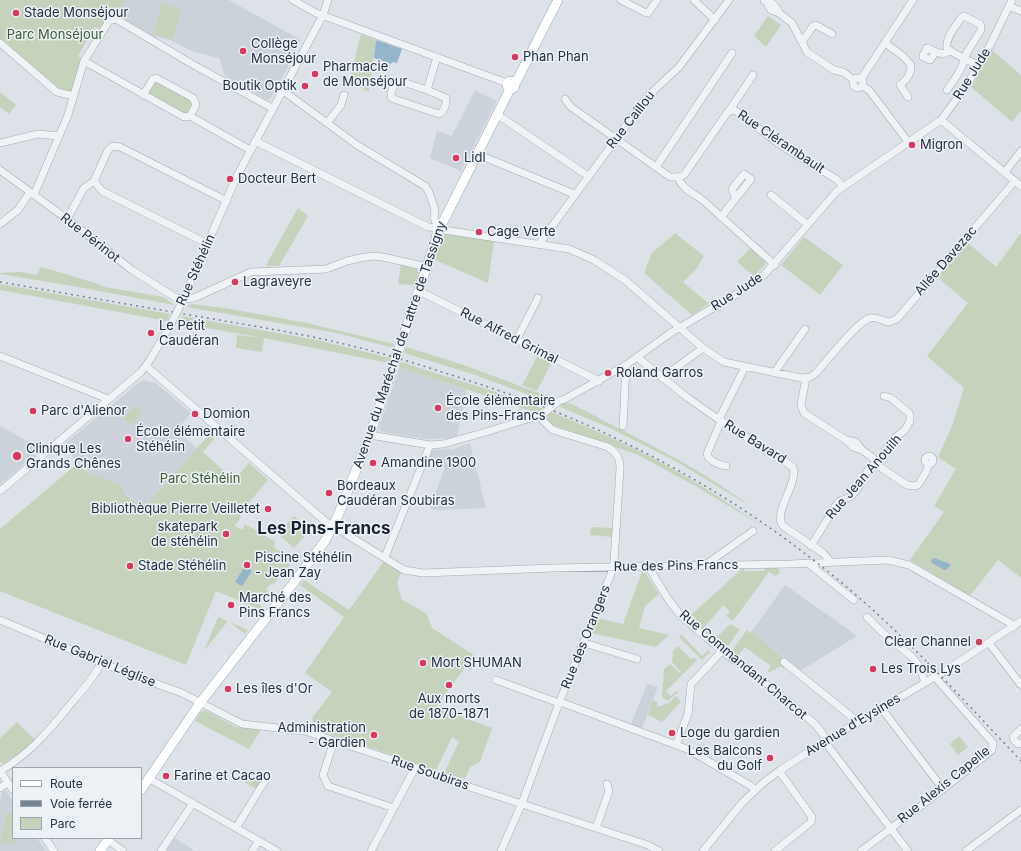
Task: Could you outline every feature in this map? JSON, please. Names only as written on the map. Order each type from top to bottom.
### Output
[{"type":"main road","name":"Avenue du Maréchal de Lattre de Tassigny","points":[[142,788],[200,703],[295,581],[325,541],[333,527],[370,435],[427,267],[438,228],[444,220],[498,115],[511,84],[552,0]]},
{"type":"main road","name":"Avenue du Maréchal de Lattre de Tassigny","points":[[511,84],[558,0]]},
{"type":"main road","points":[[100,851],[108,839]]},
{"type":"street","points":[[292,0],[316,13],[511,84]]},
{"type":"street","name":"Rue Stéhélin","points":[[0,491],[141,372],[146,366],[182,302],[234,182],[322,15],[328,0]]},
{"type":"street","points":[[620,0],[646,13],[648,13],[657,0]]},
{"type":"street","points":[[694,0],[715,20]]},
{"type":"street","name":"Rue Caillou","points":[[538,244],[647,97],[679,66],[729,0]]},
{"type":"street","points":[[765,0],[771,10],[779,13],[792,23],[807,52],[834,70],[843,72],[859,81],[869,90],[909,143]]},
{"type":"street","points":[[859,81],[913,0]]},
{"type":"street","points":[[1010,2],[1021,11]]},
{"type":"street","name":"Rue Jude","points":[[370,435],[430,445],[442,444],[541,414],[559,401],[599,381],[626,365],[680,327],[757,281],[775,265],[843,186],[909,143],[941,120],[967,85],[1010,2]]},
{"type":"street","points":[[947,90],[961,70],[965,58],[966,54],[981,30],[981,26],[964,16],[949,36],[947,48],[950,51],[965,58],[978,65]]},
{"type":"street","points":[[0,224],[12,216],[32,194],[59,136],[74,96],[84,61],[109,21],[116,20],[272,108]]},
{"type":"street","points":[[802,42],[813,26],[816,25],[832,34]]},
{"type":"street","points":[[0,43],[57,92],[74,96]]},
{"type":"street","points":[[885,43],[903,56],[911,65],[908,78],[900,85],[908,97]]},
{"type":"street","points":[[936,52],[944,54],[950,51]]},
{"type":"street","points":[[656,167],[732,53]]},
{"type":"street","points":[[427,90],[438,57]]},
{"type":"street","points":[[84,61],[184,117],[190,116],[250,150]]},
{"type":"street","points":[[729,111],[753,75]]},
{"type":"street","points":[[143,95],[152,79],[156,78],[193,98],[196,105],[190,116]]},
{"type":"street","points":[[397,81],[427,90],[446,98],[445,106],[441,113],[439,114],[391,97],[394,84],[397,81]]},
{"type":"street","points":[[282,90],[357,145],[425,186],[429,192],[435,210],[434,217],[438,228]]},
{"type":"street","points":[[328,123],[341,105],[344,95]]},
{"type":"street","points":[[565,99],[571,107],[670,177],[678,177],[683,187],[703,200],[775,265]]},
{"type":"street","name":"Rue Clérambault","points":[[678,177],[684,175],[729,111],[732,110],[779,144],[836,179],[843,186]]},
{"type":"street","points":[[498,115],[588,176]]},
{"type":"street","points":[[941,120],[1021,186]]},
{"type":"street","points":[[0,143],[38,134],[59,136]]},
{"type":"street","points":[[255,141],[428,228],[438,228],[569,249],[594,260],[625,280],[703,348],[724,362],[774,373],[806,378],[801,405],[804,413],[846,440],[853,447],[862,450],[877,462],[880,467],[911,487],[918,484],[926,472],[929,464]]},
{"type":"street","points":[[67,220],[84,188],[94,181],[108,150],[113,146],[120,147],[227,201]]},
{"type":"street","points":[[1005,172],[1021,151]]},
{"type":"street","points":[[477,154],[574,194]]},
{"type":"street","name":"Rue Périnot","points":[[0,170],[132,270],[170,296],[182,302]]},
{"type":"street","points":[[94,181],[102,192],[208,244]]},
{"type":"street","name":"Allée Davezac","points":[[806,378],[815,374],[852,332],[869,318],[872,317],[889,322],[897,318],[1015,181]]},
{"type":"street","points":[[771,195],[808,225]]},
{"type":"street","points":[[721,217],[736,198]]},
{"type":"street","points":[[182,302],[194,298],[244,274],[257,271],[326,269],[347,261],[373,256],[393,258],[427,267]]},
{"type":"street","name":"Rue Alfred Grimal","points":[[419,291],[599,381]]},
{"type":"street","points":[[517,339],[538,298]]},
{"type":"street","points":[[774,373],[805,329]]},
{"type":"street","points":[[662,378],[703,348]]},
{"type":"street","points":[[0,356],[108,399]]},
{"type":"street","name":"Rue Bavard","points":[[637,357],[662,378],[720,420],[793,466],[793,474],[779,521],[782,526],[823,553],[831,562]]},
{"type":"street","points":[[623,426],[626,365]]},
{"type":"street","name":"Rue des Pins Francs","points":[[146,366],[333,527],[404,570],[423,573],[648,566],[809,564],[888,560],[909,565],[975,602],[1010,623],[1014,627]]},
{"type":"street","points":[[726,466],[720,465],[708,458],[707,454],[720,420],[746,367]]},
{"type":"street","name":"Rue Jean Anouilh","points":[[811,546],[836,505],[850,497],[868,470],[877,462],[891,441],[905,430],[911,418],[909,413],[891,398],[884,396]]},
{"type":"street","name":"Rue des Orangers","points":[[500,851],[522,803],[614,562],[620,469],[619,458],[615,452],[608,448],[553,430],[547,426],[541,418],[541,414]]},
{"type":"street","points":[[384,557],[430,445]]},
{"type":"street","points":[[705,565],[753,531]]},
{"type":"street","points":[[809,564],[854,600]]},
{"type":"street","name":"Rue Commandant Charcot","points":[[648,566],[668,599],[681,616],[722,651],[767,684],[815,724],[823,734],[825,742],[908,851]]},
{"type":"street","points":[[866,617],[912,658],[918,666],[925,682]]},
{"type":"street","name":"Rue Gabriel Léglise","points":[[0,620],[174,690],[200,703]]},
{"type":"street","name":"Avenue d'Eysines","points":[[702,851],[739,806],[755,790],[779,771],[989,643],[1021,621]]},
{"type":"street","points":[[584,643],[637,659]]},
{"type":"street","points":[[989,643],[1021,685]]},
{"type":"street","points":[[676,745],[688,714],[691,684],[722,651]]},
{"type":"street","points":[[12,788],[0,771],[26,753],[54,724],[92,680],[102,662]]},
{"type":"street","points":[[784,662],[852,717],[856,724]]},
{"type":"street","name":"Rue Alexis Capelle","points":[[860,851],[992,750],[993,743],[934,676]]},
{"type":"street","points":[[496,680],[687,749],[751,786],[755,790]]},
{"type":"street","name":"Rue Soubiras","points":[[200,703],[242,724],[305,731],[648,845],[660,851]]},
{"type":"street","points":[[882,709],[943,789]]},
{"type":"street","points":[[1021,730],[1013,737],[1018,744],[1021,744]]},
{"type":"street","points":[[334,741],[323,775],[328,786],[394,808]]},
{"type":"street","points":[[371,851],[415,768]]},
{"type":"street","points":[[775,851],[812,820],[812,817],[779,771]]},
{"type":"street","points":[[148,778],[277,851]]},
{"type":"street","points":[[236,828],[266,779]]},
{"type":"street","points":[[0,788],[8,782]]},
{"type":"street","points":[[596,828],[609,791],[607,784]]},
{"type":"street","points":[[161,851],[193,803]]},
{"type":"street","points":[[966,851],[1021,810]]},
{"type":"street","points":[[46,839],[54,851]]},
{"type":"street","points":[[108,839],[123,851]]},
{"type":"street","points":[[252,851],[259,841]]},
{"type":"shaded area","name":"Collège Monséjour","points":[[125,0],[229,0],[301,40],[271,98],[267,100],[225,76],[219,58],[194,52],[170,40],[153,36],[116,14]]},
{"type":"shaded area","points":[[475,90],[497,101],[461,171],[430,158],[437,131],[452,136]]},
{"type":"shaded area","name":"École élémentaire des Pins-Francs","points":[[399,368],[467,390],[457,436],[452,438],[425,439],[382,432],[379,428]]},
{"type":"shaded area","name":"École élémentaire Stéhélin","points":[[142,380],[156,383],[191,413],[176,431],[198,449],[146,504],[142,504],[132,499],[124,493],[123,486],[87,472],[62,446]]},
{"type":"shaded area","name":"Clinique Les Grands Chênes","points":[[0,426],[42,449],[0,484]]},
{"type":"shaded area","points":[[470,443],[486,508],[435,510],[430,508],[445,467],[428,460],[431,451],[454,449]]},
{"type":"shaded area","points":[[785,585],[857,636],[800,671],[752,631]]},
{"type":"shaded area","points":[[647,684],[658,687],[642,729],[631,724]]},
{"type":"shaded area","points":[[6,791],[12,800],[12,839],[38,839],[46,851],[0,851],[0,802],[2,792]]},
{"type":"shaded area","points":[[174,838],[181,842],[195,851],[166,851]]},
{"type":"green space","name":"Parc Monséjour","points":[[0,0],[125,0],[116,14],[111,11],[100,29],[95,27],[78,56],[81,58],[73,91],[69,92],[58,90],[0,40]]},
{"type":"green space","points":[[162,3],[181,9],[173,40],[154,34]]},
{"type":"green space","points":[[768,16],[781,25],[766,47],[754,36]]},
{"type":"green space","points":[[361,34],[376,40],[369,92],[349,81]]},
{"type":"green space","points":[[992,50],[1021,75],[1021,111],[1012,122],[971,87]]},
{"type":"green space","points":[[158,81],[191,99],[192,104],[187,113],[182,114],[149,95],[149,90],[154,82]]},
{"type":"green space","points":[[0,92],[16,105],[9,114],[0,107]]},
{"type":"green space","points":[[298,208],[308,216],[279,266],[266,265]]},
{"type":"green space","points":[[447,233],[494,241],[488,283],[435,260],[443,236]]},
{"type":"green space","points":[[675,233],[704,256],[696,269],[683,282],[709,304],[692,315],[644,273],[652,253]]},
{"type":"green space","points":[[1021,233],[1021,578],[998,560],[970,596],[910,560],[944,512],[934,506],[956,469],[938,457],[952,426],[964,388],[927,356],[968,303],[937,277],[967,242],[996,267]]},
{"type":"green space","points":[[804,237],[843,265],[820,295],[781,265]]},
{"type":"green space","points":[[750,248],[765,261],[765,265],[754,276],[737,262]]},
{"type":"green space","points":[[401,265],[416,269],[419,272],[414,285],[398,284]]},
{"type":"green space","points":[[41,267],[96,283],[104,287],[164,297],[174,305],[0,274],[21,272],[37,275]]},
{"type":"green space","points":[[0,284],[170,314],[167,321],[0,290]]},
{"type":"green space","points":[[192,304],[231,309],[307,323],[394,344],[393,348],[337,333],[186,307]]},
{"type":"green space","points":[[182,316],[317,340],[390,358],[388,363],[264,338],[262,352],[236,348],[237,335],[263,338],[179,323]]},
{"type":"green space","points":[[406,347],[464,365],[555,399],[551,403],[475,375],[404,353]]},
{"type":"green space","points":[[538,355],[552,362],[537,391],[522,385]]},
{"type":"green space","points":[[401,362],[499,393],[543,409],[538,411],[530,411],[399,368]]},
{"type":"green space","points":[[565,402],[574,405],[686,464],[708,477],[750,506],[679,463],[612,429],[556,405]]},
{"type":"green space","points":[[136,405],[143,412],[131,425],[123,417]]},
{"type":"green space","points":[[549,411],[616,440],[655,459],[726,501],[767,529],[699,488],[638,455],[553,425],[547,421],[546,416]]},
{"type":"green space","name":"Stade Stéhélin","points":[[212,431],[217,435],[203,452],[234,480],[249,463],[268,480],[239,514],[241,517],[235,526],[242,530],[245,524],[276,542],[273,547],[288,556],[290,565],[275,583],[271,584],[267,588],[268,594],[259,605],[262,606],[261,610],[216,591],[186,665],[0,591],[0,529],[78,463],[87,472],[123,486],[124,493],[128,497],[137,502],[146,504],[164,486]]},
{"type":"green space","points":[[294,516],[310,530],[294,548],[278,534]]},
{"type":"green space","points":[[591,527],[613,528],[612,537],[590,535]]},
{"type":"green space","points":[[384,561],[402,571],[397,583],[402,600],[426,613],[432,628],[474,655],[436,707],[492,728],[480,762],[470,767],[465,779],[444,773],[459,742],[452,737],[436,770],[315,729],[312,718],[332,692],[305,673],[344,617],[300,585],[304,580],[349,610]]},
{"type":"green space","points":[[743,568],[745,571],[765,571],[765,568],[778,568],[780,573],[775,576],[769,572],[733,621],[726,616],[730,611],[723,605],[703,629],[714,636],[712,638],[701,631],[702,625],[691,615]]},
{"type":"green space","points":[[642,572],[646,574],[659,594],[645,606],[639,628],[669,635],[656,647],[591,633],[597,618],[623,624]]},
{"type":"green space","points":[[218,617],[228,621],[204,651]]},
{"type":"green space","points":[[229,622],[248,630],[245,634]]},
{"type":"green space","points":[[730,624],[740,629],[726,649],[714,640]]},
{"type":"green space","points":[[747,630],[750,633],[752,631],[785,659],[787,666],[783,669],[781,666],[768,673],[767,672],[771,666],[745,647],[737,657],[731,652]]},
{"type":"green space","points":[[681,634],[702,656],[708,650],[710,652],[702,660],[679,637]]},
{"type":"green space","points":[[678,646],[691,659],[695,658],[697,660],[666,691],[671,696],[676,691],[678,692],[668,701],[662,696],[664,669],[670,664],[680,673],[681,672],[672,662],[673,651]]},
{"type":"green space","points":[[676,696],[681,702],[662,722],[648,715],[653,700],[657,702],[657,707],[669,703]]},
{"type":"green space","points":[[205,710],[236,727],[261,730],[249,749],[195,721],[201,712]]},
{"type":"green space","points":[[17,722],[35,740],[23,751],[4,763],[1,763],[0,738]]},
{"type":"green space","points":[[959,736],[968,747],[958,755],[950,744]]},
{"type":"green space","points":[[246,774],[260,782],[256,789],[241,780]]},
{"type":"green space","points":[[7,813],[12,814],[12,839],[16,839],[15,845],[0,842]]},
{"type":"water","points":[[376,40],[402,49],[397,63],[392,62],[391,64],[374,58]]},
{"type":"water","points":[[934,558],[951,565],[944,570],[932,563],[931,560]]},
{"type":"water","points":[[245,566],[252,571],[242,586],[235,582]]},
{"type":"railway","points":[[0,282],[310,336],[357,347],[420,365],[506,393],[600,431],[666,464],[730,501],[791,543],[821,566],[900,635],[1021,761]]},
{"type":"place","name":"Stade Monséjour","points":[[16,13]]},
{"type":"place","name":"Collège Monséjour","points":[[243,51]]},
{"type":"place","name":"Phan Phan","points":[[515,57]]},
{"type":"place","name":"Pharmacie de Monséjour","points":[[315,74]]},
{"type":"place","name":"Boutik Optik","points":[[305,86]]},
{"type":"place","name":"Migron","points":[[912,145]]},
{"type":"place","name":"Lidl","points":[[456,158]]},
{"type":"place","name":"Docteur Bert","points":[[230,179]]},
{"type":"place","name":"Cage Verte","points":[[479,232]]},
{"type":"place","name":"Lagraveyre","points":[[235,282]]},
{"type":"place","name":"Le Petit Caudéran","points":[[151,333]]},
{"type":"place","name":"Roland Garros","points":[[608,373]]},
{"type":"place","name":"École élémentaire des Pins-Francs","points":[[438,408]]},
{"type":"place","name":"Parc d'Alienor","points":[[33,411]]},
{"type":"place","name":"Domion","points":[[195,414]]},
{"type":"place","name":"École élémentaire Stéhélin","points":[[128,439]]},
{"type":"place","name":"Clinique Les Grands Chênes","points":[[17,456]]},
{"type":"place","name":"Amandine 1900","points":[[373,463]]},
{"type":"place","name":"Bordeaux Caudéran Soubiras","points":[[329,493]]},
{"type":"place","name":"Bibliothèque Pierre Veilletet","points":[[268,509]]},
{"type":"place","name":"skatepark de stéhélin","points":[[226,534]]},
{"type":"place","name":"Piscine Stéhélin - Jean Zay","points":[[247,565]]},
{"type":"place","name":"Stade Stéhélin","points":[[130,566]]},
{"type":"place","name":"Marché des Pins Francs","points":[[231,605]]},
{"type":"place","name":"Clear Channel","points":[[979,642]]},
{"type":"place","name":"Mort SHUMAN","points":[[423,663]]},
{"type":"place","name":"Les Trois Lys","points":[[873,669]]},
{"type":"place","name":"Aux morts de 1870-1871","points":[[449,685]]},
{"type":"place","name":"Les îles d'Or","points":[[228,689]]},
{"type":"place","name":"Loge du gardien","points":[[672,733]]},
{"type":"place","name":"Administration - Gardien","points":[[374,735]]},
{"type":"place","name":"Les Balcons du Golf","points":[[770,758]]},
{"type":"place","name":"Farine et Cacao","points":[[166,776]]},
{"type":"district","name":"Les Pins-Francs","points":[[324,529]]},
{"type":"park label","name":"Parc Stéhélin","points":[[200,479]]}]
